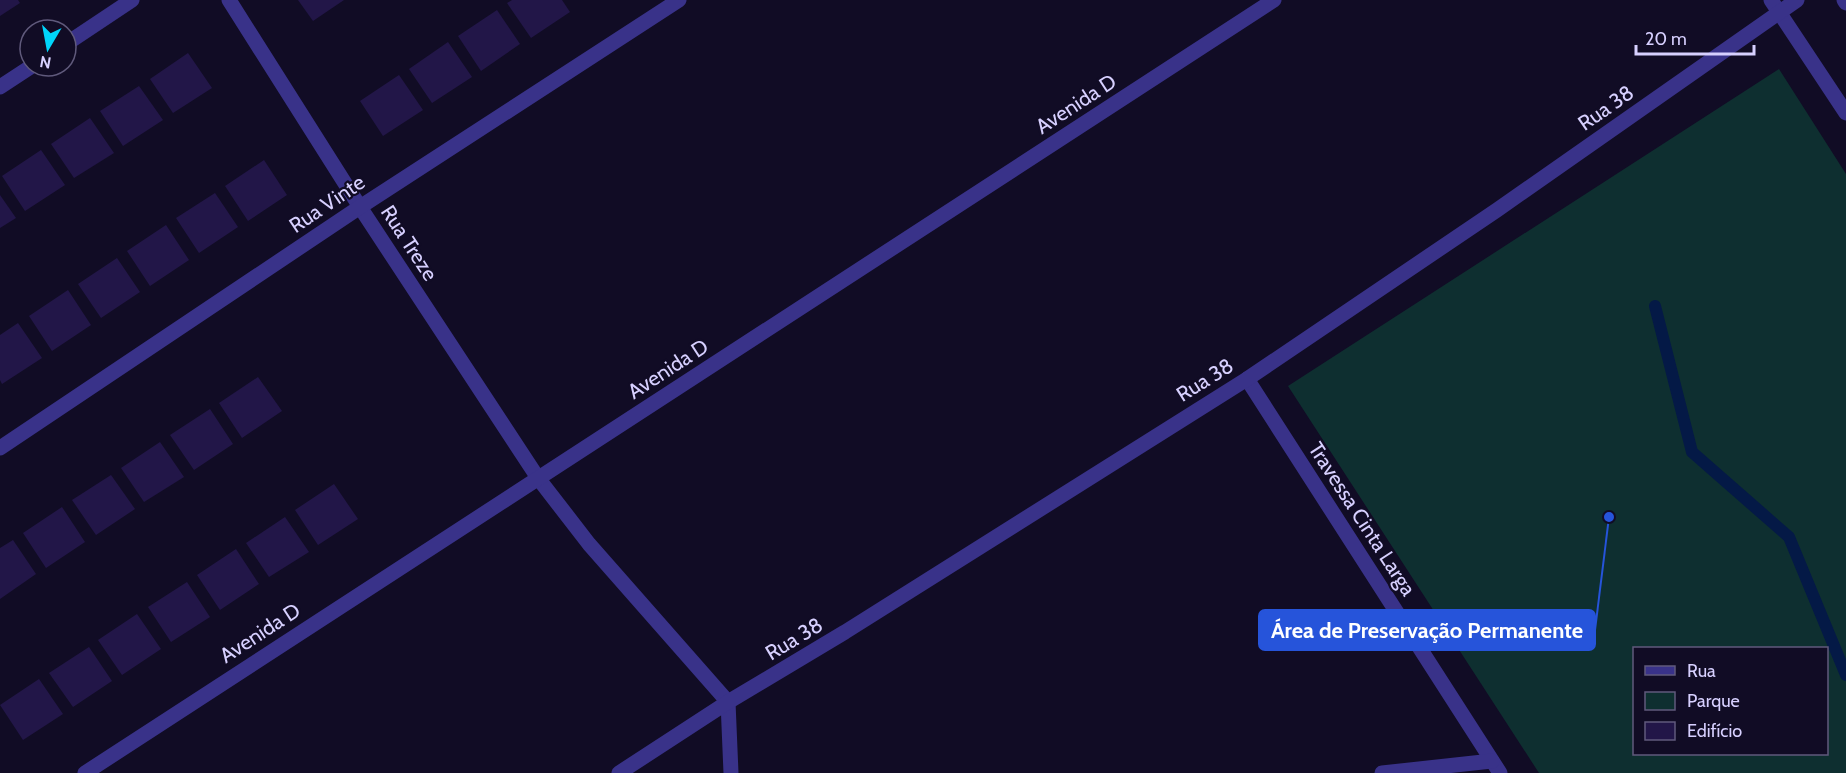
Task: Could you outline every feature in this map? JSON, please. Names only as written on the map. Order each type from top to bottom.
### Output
[{"type":"street","points":[[78,36],[132,0]]},
{"type":"street","name":"Rua Treze","points":[[229,0],[360,207],[538,478],[589,544],[728,702]]},
{"type":"street","name":"Rua Vinte","points":[[0,448],[360,207],[679,0]]},
{"type":"street","name":"Avenida D","points":[[84,773],[1274,0]]},
{"type":"street","name":"Rua 38","points":[[619,773],[728,702],[845,632],[1247,379],[1497,210],[1775,6],[1797,0]]},
{"type":"street","points":[[1775,6],[1846,113]]},
{"type":"street","points":[[0,87],[18,75]]},
{"type":"street","name":"Travessa Cinta Larga","points":[[1247,379],[1496,767]]},
{"type":"street","points":[[728,702],[731,773]]},
{"type":"street","points":[[1382,773],[1496,767]]},
{"type":"green space","points":[[1779,69],[1846,174],[1846,773],[1539,773],[1288,386]]},
{"type":"building","points":[[0,0],[18,0],[20,3],[0,16]]},
{"type":"building","points":[[298,0],[344,0],[313,21]]},
{"type":"building","points":[[512,0],[562,0],[570,12],[531,38],[507,3]]},
{"type":"building","points":[[497,10],[520,44],[481,71],[458,36]]},
{"type":"building","points":[[448,42],[472,77],[432,103],[409,69]]},
{"type":"building","points":[[188,53],[212,88],[173,113],[150,79]]},
{"type":"building","points":[[399,75],[423,110],[383,136],[360,101]]},
{"type":"building","points":[[139,86],[163,120],[123,146],[100,111]]},
{"type":"building","points":[[90,118],[114,153],[74,178],[51,144]]},
{"type":"building","points":[[41,150],[65,185],[25,211],[2,176]]},
{"type":"building","points":[[264,160],[287,195],[248,221],[225,186]]},
{"type":"building","points":[[215,193],[238,227],[199,253],[176,218]]},
{"type":"building","points":[[0,195],[16,218],[0,228]]},
{"type":"building","points":[[166,225],[189,260],[150,286],[127,251]]},
{"type":"building","points":[[117,258],[140,292],[101,318],[78,284]]},
{"type":"building","points":[[68,290],[91,325],[52,351],[29,316]]},
{"type":"building","points":[[18,323],[42,358],[2,384],[0,380],[0,335]]},
{"type":"building","points":[[258,377],[282,411],[242,438],[219,403]]},
{"type":"building","points":[[210,409],[233,444],[194,470],[170,435]]},
{"type":"building","points":[[160,442],[184,477],[144,502],[121,468]]},
{"type":"building","points":[[111,475],[135,509],[96,535],[72,500]]},
{"type":"building","points":[[334,484],[358,519],[318,545],[295,510]]},
{"type":"building","points":[[62,507],[85,542],[46,568],[23,533]]},
{"type":"building","points":[[285,517],[309,552],[269,577],[246,543]]},
{"type":"building","points":[[13,540],[36,574],[0,599],[0,548]]},
{"type":"building","points":[[236,549],[259,584],[220,610],[197,575]]},
{"type":"building","points":[[187,582],[210,617],[171,642],[148,607]]},
{"type":"building","points":[[137,614],[161,649],[122,675],[98,640]]},
{"type":"building","points":[[89,647],[112,681],[73,707],[49,673]]},
{"type":"building","points":[[39,679],[63,714],[23,740],[0,705]]},
{"type":"waterway","points":[[1655,306],[1692,452],[1789,537],[1846,675]]},
{"type":"place","name":"Área de Preservação Permanente","points":[[1609,517]]}]
